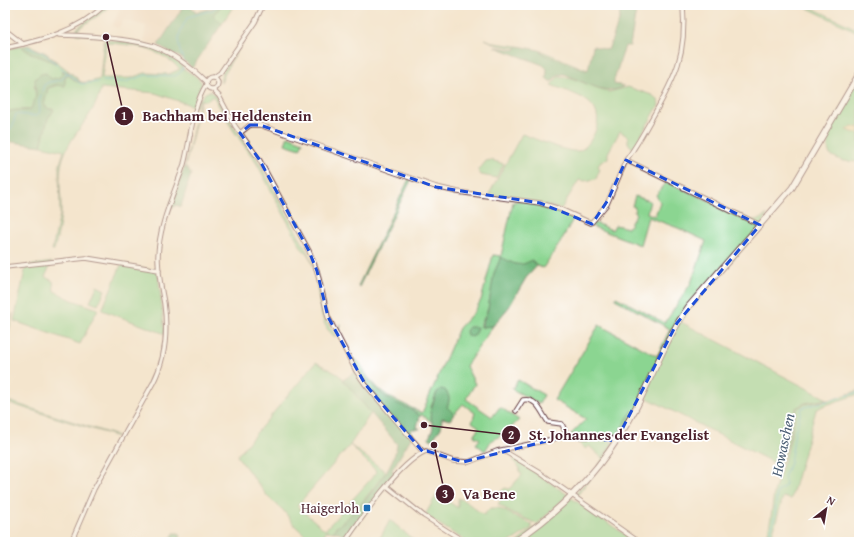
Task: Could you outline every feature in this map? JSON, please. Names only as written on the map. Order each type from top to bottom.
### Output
[{"type":"street","points":[[5,48],[59,35],[76,27],[105,5]]},
{"type":"street","points":[[219,96],[216,79],[255,22],[263,5]]},
{"type":"street","points":[[240,133],[250,125],[260,125],[436,187],[458,192],[540,203],[560,209],[591,223],[608,200],[619,172],[667,92],[677,70],[683,42],[683,5]]},
{"type":"street","points":[[76,27],[75,32],[78,36]]},
{"type":"street","points":[[5,30],[23,44]]},
{"type":"street","points":[[59,35],[147,44],[161,50],[198,74],[216,79]]},
{"type":"street","points":[[198,74],[219,96],[240,133],[261,163],[309,251],[317,271],[328,317],[338,338],[365,384],[423,452]]},
{"type":"street","points":[[514,542],[535,527],[572,495],[592,473],[616,441],[634,410],[680,319],[797,180],[859,74]]},
{"type":"street","points":[[71,542],[94,489],[150,390],[159,371],[166,332],[165,309],[159,270],[159,248],[162,225],[184,163],[201,94],[209,78]]},
{"type":"street","points":[[201,94],[217,87]]},
{"type":"street","points":[[626,160],[701,198],[727,208],[760,225]]},
{"type":"street","points":[[5,267],[86,258],[159,270]]},
{"type":"street","points":[[516,411],[523,400],[528,400],[541,408],[548,422],[562,424],[567,436]]},
{"type":"street","points":[[345,542],[372,504],[388,487],[400,471],[423,452],[427,451],[446,459],[463,462],[473,461],[491,453],[567,436],[610,438],[616,441]]},
{"type":"street","points":[[504,450],[539,472],[639,542]]},
{"type":"street","points":[[388,487],[424,516],[465,542]]},
{"type":"highlighted area","points":[[250,125],[260,125],[436,187],[540,203],[592,224],[608,200],[626,160],[760,225],[677,323],[616,441],[567,436],[463,462],[427,451],[423,452],[419,449],[365,384],[352,364],[328,317],[317,271],[309,251],[259,159],[240,133]]},
{"type":"shaded area","points":[[122,5],[179,5],[183,7],[158,45],[144,42],[146,26],[124,20],[118,28],[112,26]]},
{"type":"green space","points":[[107,5],[111,5],[79,28],[78,31],[82,34],[115,38],[77,34],[77,28]]},
{"type":"green space","points":[[188,5],[195,10],[195,13],[222,5],[213,15],[222,24],[192,68],[181,58],[158,45],[183,7]]},
{"type":"green space","points":[[222,5],[234,5],[222,24],[213,15]]},
{"type":"green space","points":[[265,5],[267,5],[262,15],[253,27]]},
{"type":"green space","points":[[619,5],[637,5],[630,46],[625,46],[614,80],[614,84],[624,86],[618,89],[610,90],[594,87],[564,74],[558,75],[551,82],[546,78],[547,69],[543,65],[495,47],[515,50],[518,46],[539,50],[543,54],[586,71],[588,70],[593,46],[608,50],[620,18]]},
{"type":"green space","points":[[801,5],[806,5],[859,30],[859,33]]},
{"type":"green space","points":[[251,31],[230,64],[221,83],[223,71]]},
{"type":"green space","points":[[485,39],[495,43],[518,46],[516,48],[497,45]]},
{"type":"green space","points":[[104,40],[137,44],[163,53],[182,65],[182,68],[196,76],[202,87],[196,107],[155,93],[101,88],[94,107],[72,140],[63,158],[60,172],[61,218],[54,250],[52,250],[60,214],[59,167],[64,151],[41,146],[48,118],[53,112],[53,109],[49,109],[44,105],[48,88],[58,85],[68,75],[80,82],[100,79]],"holes":[[[106,43],[136,46],[155,52],[172,62],[180,69],[169,74],[145,73],[130,78],[102,78]]]},
{"type":"green space","points":[[29,45],[46,53],[56,61],[55,63],[33,54],[21,46]]},
{"type":"green space","points":[[21,46],[28,52],[37,56],[55,63],[56,61],[70,72],[62,71],[61,77],[34,85],[36,96],[31,109],[9,111],[5,115],[5,50]]},
{"type":"green space","points":[[539,50],[588,70],[586,71],[554,60]]},
{"type":"green space","points":[[62,71],[70,72],[81,82],[77,82],[68,75],[65,76],[65,86],[55,85],[48,88],[44,105],[49,109],[54,110],[48,118],[41,146],[5,141],[5,115],[14,110],[31,109],[36,96],[35,79],[41,74],[46,73],[51,79],[61,77]]},
{"type":"green space","points":[[559,76],[571,78],[609,92],[628,87],[652,95],[658,100],[659,105],[633,149],[628,143],[628,137],[620,131],[608,153],[608,158],[601,162],[598,166],[600,169],[596,179],[585,181],[579,180],[561,209],[489,194],[522,134],[559,148],[578,151],[588,144],[594,134],[597,123],[597,114],[593,106],[578,96],[551,85]]},
{"type":"green space","points":[[859,77],[859,162],[843,161],[830,155],[828,145],[830,128]]},
{"type":"green space","points":[[210,91],[215,95],[233,126],[257,159],[307,251],[315,268],[326,321],[336,336],[335,337],[326,327],[324,322],[312,262],[302,249],[257,164],[233,130],[213,96],[207,101],[201,100],[185,166],[200,100],[205,93]]},
{"type":"green space","points":[[288,136],[303,142],[300,149],[285,144]]},
{"type":"green space","points":[[491,160],[504,164],[496,178],[481,175],[478,171],[486,161]]},
{"type":"green space","points":[[185,166],[191,174],[181,207],[176,205],[173,208],[169,207]]},
{"type":"green space","points":[[409,179],[411,180],[359,287],[358,286]]},
{"type":"green space","points":[[667,182],[752,220],[761,219],[767,214],[762,227],[692,306],[681,322],[827,399],[805,403],[796,408],[787,446],[780,466],[645,397],[622,438],[576,497],[576,494],[595,471],[633,410],[616,437],[570,435],[586,419],[554,400],[599,325],[657,356],[670,329],[615,299],[616,297],[665,323],[691,283],[706,241],[678,228],[648,217],[640,245],[573,219],[560,243],[543,268],[537,266],[534,262],[523,266],[515,264],[490,298],[488,309],[481,327],[493,326],[466,366],[475,384],[466,399],[492,417],[500,407],[519,420],[504,434],[491,441],[485,451],[476,444],[480,439],[474,436],[479,427],[472,422],[475,413],[463,404],[454,414],[447,407],[449,400],[437,392],[431,407],[432,422],[422,415],[420,416],[413,411],[400,406],[388,398],[368,380],[360,368],[355,367],[337,332],[341,324],[339,334],[352,358],[360,363],[368,377],[379,389],[391,398],[422,413],[459,328],[474,312],[481,300],[493,255],[501,256],[513,202],[530,201],[549,207],[586,223],[593,223],[612,230],[615,225],[628,228],[636,214],[634,212],[635,207],[632,206],[635,196],[650,201],[647,213],[655,216],[660,202],[656,195]]},
{"type":"green space","points":[[501,257],[516,264],[523,264],[532,260],[537,266],[526,278],[509,307],[493,326],[481,327],[488,309],[494,273]]},
{"type":"green space","points":[[52,262],[45,277],[53,281],[54,291],[72,300],[98,309],[80,344],[14,321],[26,266]]},
{"type":"green space","points":[[121,265],[155,270],[158,273],[165,334],[102,310]]},
{"type":"green space","points":[[97,286],[105,290],[98,305],[90,302]]},
{"type":"green space","points":[[13,313],[7,340],[5,359],[5,331]]},
{"type":"green space","points":[[469,327],[477,327],[475,335],[472,337],[467,335],[466,331]]},
{"type":"green space","points":[[316,362],[339,375],[365,404],[371,413],[350,445],[386,472],[355,510],[334,529],[333,532],[326,531],[321,542],[313,542],[295,526],[283,510],[268,497],[237,456]],"holes":[[[350,445],[377,472],[325,530],[297,506]]]},
{"type":"green space","points":[[355,367],[360,368],[374,386],[387,398],[414,411],[420,416],[417,427],[420,429],[411,429],[411,438],[392,470],[395,475],[346,538],[338,532],[333,532],[334,529],[343,522],[373,491],[395,455],[397,444],[343,380],[355,372]]},
{"type":"green space","points":[[518,380],[544,395],[539,404],[512,389]]},
{"type":"green space","points":[[441,389],[445,390],[448,394],[449,400],[447,407],[454,414],[450,420],[442,418],[441,428],[432,440],[429,438],[433,428],[430,412],[437,392]]},
{"type":"green space","points":[[859,390],[859,394],[823,406],[816,410],[791,499],[783,497],[772,536],[785,542],[766,542],[774,492],[787,452],[797,408],[805,404],[834,399]]},
{"type":"green space","points":[[5,400],[118,436],[118,437],[5,402]]},
{"type":"green space","points":[[571,437],[610,440],[612,444],[602,458],[589,446],[586,449]]},
{"type":"green space","points":[[515,458],[568,495],[537,524],[510,512],[498,504],[505,494],[501,491],[505,488],[509,489],[522,475],[519,471],[520,468],[513,461]]},
{"type":"green space","points":[[437,494],[458,508],[458,498],[484,515],[490,508],[499,508],[531,524],[532,528],[510,542],[467,542],[425,515]]},
{"type":"green space","points":[[571,498],[573,499],[636,542],[517,542]]},
{"type":"green space","points":[[390,520],[416,542],[366,542],[370,536],[375,539],[380,538]]},
{"type":"green space","points":[[174,533],[179,533],[181,542],[169,542]]},
{"type":"sand","points":[[852,126],[859,128],[859,134],[846,130]]},
{"type":"waterway","points":[[184,61],[179,49],[179,38],[188,17],[212,10],[219,5]]},
{"type":"waterway","points":[[27,47],[42,52],[81,84],[99,82]]},
{"type":"waterway","points":[[103,81],[125,82],[146,75],[175,76],[180,73],[184,66]]},
{"type":"waterway","points":[[5,130],[9,131],[13,125],[16,114],[36,116],[40,112],[39,101],[44,85],[49,82],[61,80],[67,73],[70,74]]},
{"type":"waterway","name":"Howaschen","points":[[768,542],[775,515],[777,493],[786,484],[784,477],[790,463],[795,432],[802,408],[859,392]]},
{"type":"place","name":"Bachham bei Heldenstein","points":[[106,37]]},
{"type":"place","name":"St. Johannes der Evangelist","points":[[424,425]]},
{"type":"place","name":"Va Bene","points":[[434,445]]},
{"type":"place","name":"Haigerloh","points":[[367,508]]}]
